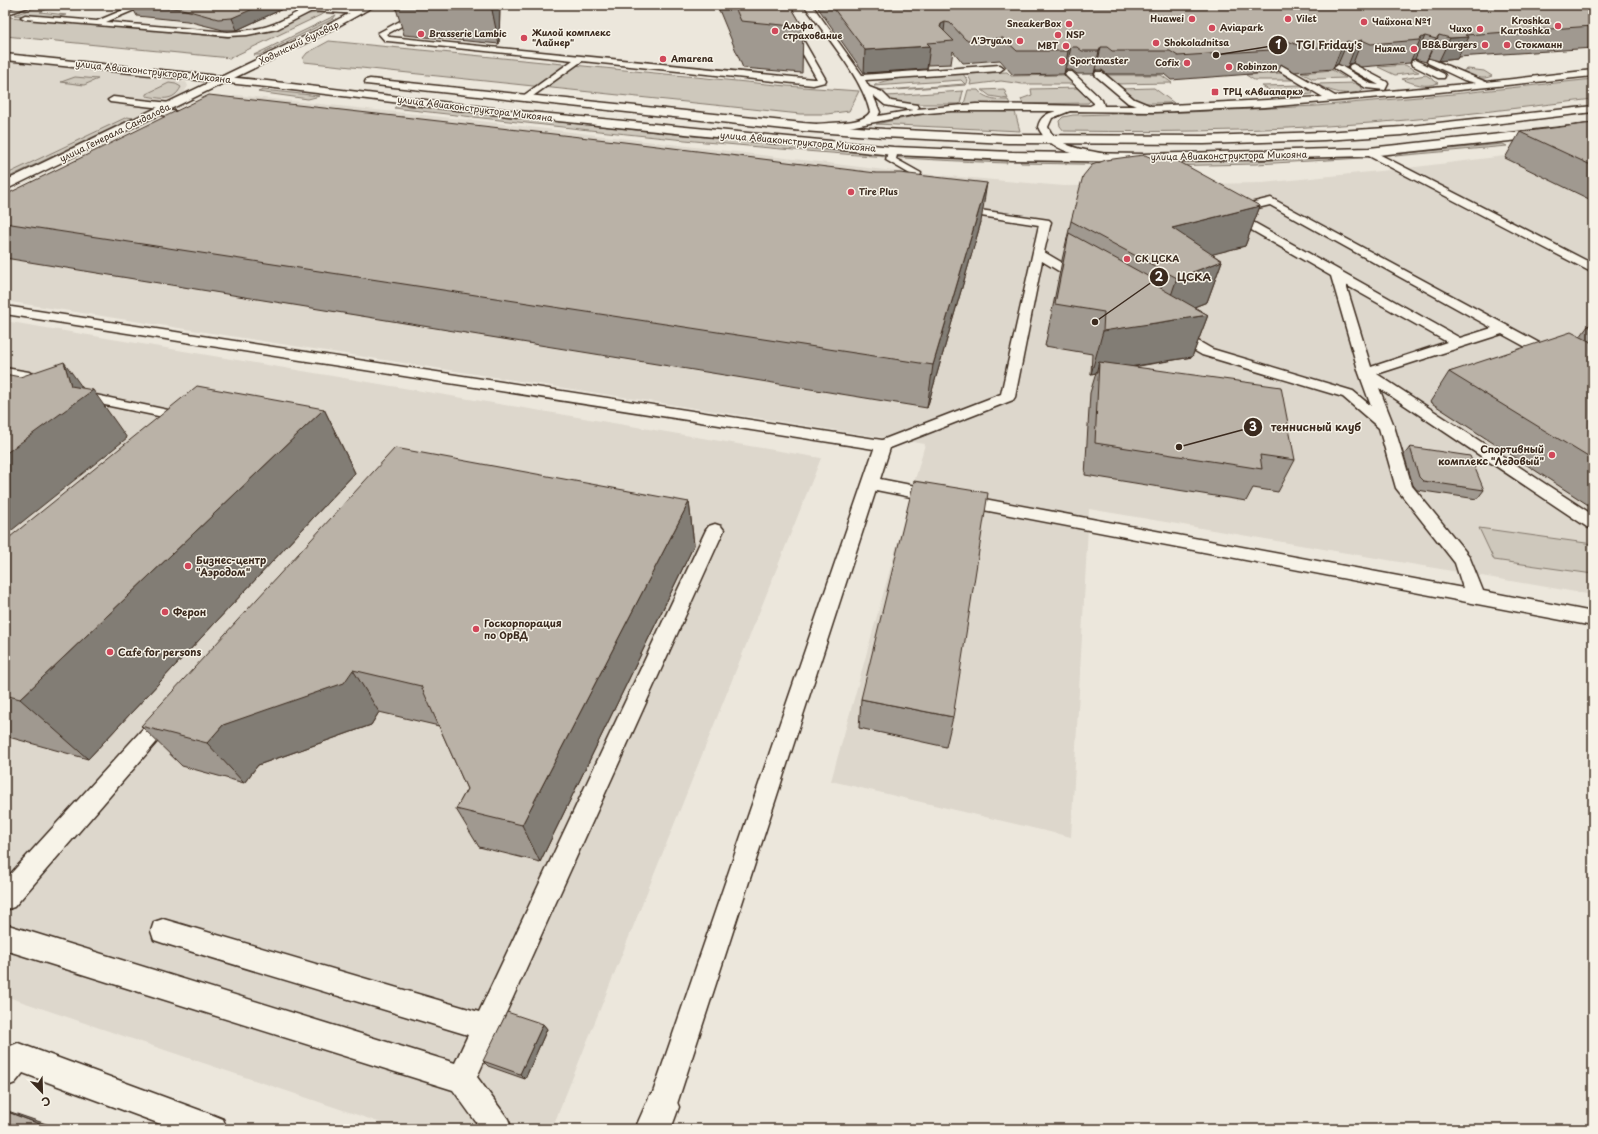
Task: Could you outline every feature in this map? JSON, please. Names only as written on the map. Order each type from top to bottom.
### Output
[{"type":"street","name":"Ходынский бульвар","points":[[224,80],[370,6]]},
{"type":"street","name":"улица Авиаконструктора Микояна","points":[[5,57],[224,80],[509,113],[893,151],[1012,156],[1112,157],[1145,163],[1369,152],[1593,128]]},
{"type":"street","name":"улица Авиаконструктора Микояна","points":[[226,67],[267,71]]},
{"type":"street","name":"улица Генерала Сандалова","points":[[5,186],[224,80]]},
{"type":"street","name":"улица Авиаконструктора Микояна","points":[[359,80],[803,127],[884,133],[1055,140],[1204,140],[1324,136],[1402,131],[1593,109]]},
{"type":"lane","points":[[5,13],[30,5]]},
{"type":"lane","points":[[96,22],[142,5]]},
{"type":"lane","points":[[339,5],[370,6]]},
{"type":"lane","points":[[436,5],[382,33],[388,40],[813,82],[822,80],[779,5]]},
{"type":"lane","points":[[808,5],[867,89],[875,110],[872,117],[860,122]]},
{"type":"lane","points":[[25,17],[228,34],[268,28],[312,6],[359,12]]},
{"type":"lane","points":[[526,98],[580,60]]},
{"type":"lane","points":[[1419,62],[1467,78],[1487,83],[1501,83]]},
{"type":"lane","points":[[1419,62],[1463,81],[1478,84],[1490,84]]},
{"type":"lane","points":[[1419,62],[1456,85],[1446,89]]},
{"type":"lane","points":[[1419,62],[1444,83],[1444,88],[1434,90]]},
{"type":"lane","points":[[1368,66],[1390,78]]},
{"type":"lane","points":[[1353,67],[1384,84],[1382,88]]},
{"type":"lane","points":[[859,78],[961,68],[1000,68]]},
{"type":"lane","points":[[1281,68],[1333,99]]},
{"type":"lane","points":[[1338,68],[1369,86],[1382,88],[1394,94]]},
{"type":"lane","points":[[867,89],[879,94],[884,100],[894,105],[950,108],[1144,109],[1333,99],[1416,92],[1593,73]]},
{"type":"lane","points":[[1069,74],[1099,102],[1100,105],[1097,107],[1086,109]]},
{"type":"lane","points":[[1078,74],[1111,103],[1108,107],[1101,109]]},
{"type":"lane","points":[[1144,109],[1125,104],[1094,74],[1134,103],[1144,107],[1156,108]]},
{"type":"lane","points":[[1403,85],[1416,92]]},
{"type":"lane","points":[[114,100],[170,106]]},
{"type":"lane","points":[[803,127],[828,127],[911,112],[950,108]]},
{"type":"lane","points":[[1075,109],[1055,113],[1049,116],[1045,120],[1043,129],[1055,140],[1086,154],[1112,157]]},
{"type":"lane","points":[[158,112],[205,119]]},
{"type":"lane","points":[[893,151],[891,160],[916,172],[913,185]]},
{"type":"lane","points":[[1369,152],[1593,269]]},
{"type":"lane","points":[[1458,343],[1224,211],[1271,201],[1593,378]]},
{"type":"lane","points":[[5,310],[883,445],[1008,397],[1045,222],[951,209]]},
{"type":"lane","points":[[1038,254],[1092,285]]},
{"type":"lane","points":[[1337,274],[1366,373],[1386,426],[1404,488],[1463,560],[1476,597]]},
{"type":"lane","points":[[1160,325],[1207,352],[1348,394],[1386,426]]},
{"type":"lane","points":[[1366,373],[1503,329]]},
{"type":"lane","points":[[5,372],[24,375],[40,393],[168,414],[187,446]]},
{"type":"lane","points":[[1366,373],[1593,523]]},
{"type":"lane","points":[[658,1118],[883,445]]},
{"type":"lane","points":[[870,483],[1593,619]]},
{"type":"lane","points":[[462,1079],[715,530]]},
{"type":"lane","points":[[5,898],[179,704]]},
{"type":"lane","points":[[163,930],[486,1027]]},
{"type":"lane","points":[[5,937],[110,971],[462,1079],[498,1129]]},
{"type":"lane","points":[[9,1060],[213,1129]]},
{"type":"shaded area","points":[[43,5],[59,5],[40,12],[66,15],[50,18],[14,15]]},
{"type":"shaded area","points":[[325,13],[230,58],[5,36],[5,18],[10,17],[227,37],[269,32],[308,14]]},
{"type":"shaded area","points":[[336,15],[333,19],[260,55],[254,55]]},
{"type":"shaded area","points":[[329,41],[787,86],[859,91],[849,111],[827,114],[800,114],[304,62],[303,58],[307,53]]},
{"type":"shaded area","points":[[5,61],[172,79],[186,82],[188,86],[183,94],[5,179]]},
{"type":"shaded area","points":[[1405,65],[1419,72],[1395,75],[1378,67]]},
{"type":"shaded area","points":[[1332,70],[1346,78],[1313,79],[1301,73]]},
{"type":"shaded area","points":[[1464,70],[1484,71],[1492,76],[1481,78],[1463,73]]},
{"type":"shaded area","points":[[1007,72],[1011,76],[1065,75],[1075,84],[1022,84],[1001,81],[970,85],[971,81],[967,74]]},
{"type":"shaded area","points":[[1281,73],[1292,80],[1254,80],[1246,75]]},
{"type":"shaded area","points":[[963,74],[968,81],[966,85],[882,91],[875,89],[886,90],[965,84],[961,80],[874,86],[889,80],[902,78]]},
{"type":"shaded area","points":[[1104,75],[1161,75],[1172,83],[1114,84]]},
{"type":"shaded area","points":[[1426,75],[1438,83],[1420,85],[1402,79]]},
{"type":"shaded area","points":[[75,77],[98,79],[84,85],[61,82]]},
{"type":"shaded area","points":[[1593,79],[1593,99],[1374,123],[1241,130],[1108,132],[1064,131],[1060,126],[1059,121],[1063,117],[1073,115],[1188,112],[1316,106],[1453,94]]},
{"type":"shaded area","points":[[169,83],[176,84],[181,87],[174,95],[166,98],[146,96],[146,94]]},
{"type":"shaded area","points":[[1355,83],[1363,90],[1351,93],[1339,93],[1317,84]]},
{"type":"shaded area","points":[[1302,85],[1311,91],[1312,94],[1281,97],[1262,86]]},
{"type":"shaded area","points":[[1079,88],[1091,100],[1088,103],[1023,104],[1021,99],[1032,95],[1031,89]]},
{"type":"shaded area","points":[[1154,88],[1174,103],[1141,103],[1120,89]]},
{"type":"shaded area","points":[[1004,89],[1008,99],[990,96],[982,90]]},
{"type":"shaded area","points":[[263,90],[320,96],[308,99],[258,92]]},
{"type":"shaded area","points":[[968,90],[978,90],[984,95],[992,98],[1008,100],[1010,104],[964,104]]},
{"type":"shaded area","points":[[963,91],[960,104],[901,104],[893,102],[887,96]]},
{"type":"shaded area","points":[[236,95],[480,121],[901,172],[1064,186],[1263,183],[1399,169],[1593,145],[1593,595],[1089,509],[1071,837],[831,781],[925,444],[5,301],[5,208]]},
{"type":"shaded area","points":[[399,105],[808,148],[897,156],[1006,161],[1007,163],[853,155],[700,142],[394,108]]},
{"type":"shaded area","points":[[934,112],[1015,112],[1020,131],[876,124]]},
{"type":"shaded area","points":[[127,117],[133,118],[5,179],[5,175]]},
{"type":"shaded area","points":[[1503,144],[1507,146],[1395,156],[1405,153]]},
{"type":"shaded area","points":[[1347,156],[1363,158],[1256,164],[1157,166],[1169,162],[1253,161]]},
{"type":"shaded area","points":[[1020,161],[1119,162],[1134,165],[1021,163]]},
{"type":"shaded area","points":[[5,321],[821,458],[552,1129],[399,1129],[5,996]]},
{"type":"shaded area","points":[[1479,528],[1593,544],[1593,574],[1494,560]]},
{"type":"building","points":[[131,5],[262,5],[232,18],[218,19],[182,9]]},
{"type":"building","points":[[734,5],[790,5],[803,27],[741,21]]},
{"type":"building","name":"Aviapark","points":[[831,5],[1593,5],[1593,26],[1465,35],[1469,37],[1450,38],[1439,35],[1436,39],[1425,36],[1420,40],[1371,44],[1362,40],[1358,41],[1356,45],[1348,41],[1342,44],[1342,46],[1304,48],[1288,41],[1284,45],[1286,49],[1178,56],[1170,51],[1112,51],[1107,47],[1101,47],[1099,51],[1082,51],[1077,47],[1071,47],[1068,51],[1017,51],[1003,38],[966,40],[950,23],[945,22],[941,24],[940,27],[954,41],[927,43],[930,46],[865,50]]},
{"type":"building","points":[[209,95],[624,142],[876,173],[900,173],[987,183],[933,365],[5,223],[5,195]]},
{"type":"building","points":[[1593,123],[1593,166],[1520,132]]},
{"type":"building","points":[[1165,154],[1260,206],[1172,228],[1222,261],[1177,278],[1071,221],[1083,176],[1092,165],[1106,160],[1145,155],[1152,158]]},
{"type":"building","points":[[1069,233],[1162,284],[1157,286],[1208,315],[1103,331],[1104,312],[1055,304]]},
{"type":"building","points":[[1593,324],[1593,329],[1588,326]]},
{"type":"building","points":[[1571,332],[1593,343],[1593,460],[1449,372]]},
{"type":"building","points":[[64,362],[71,386],[93,390],[5,454],[5,374],[20,377]]},
{"type":"building","points":[[1099,362],[1281,387],[1295,460],[1260,455],[1262,469],[1095,443]]},
{"type":"building","points":[[197,386],[324,409],[20,699],[5,695],[5,541]]},
{"type":"building","points":[[1410,447],[1470,456],[1484,490],[1423,481],[1419,477]]},
{"type":"building","name":"Госкорпорация по ОрВД","points":[[395,448],[689,502],[522,825],[456,809],[467,789],[421,686],[353,670],[344,683],[223,725],[207,743],[141,726]]},
{"type":"building","points":[[914,481],[988,493],[953,717],[861,699]]},
{"type":"building","points":[[507,1012],[543,1024],[520,1074],[483,1061]]},
{"type":"building","points":[[5,1111],[52,1129],[5,1129]]},
{"type":"place","name":"Huawei","points":[[1192,19]]},
{"type":"place","name":"Vilet","points":[[1288,19]]},
{"type":"place","name":"Чайхона №1","points":[[1364,22]]},
{"type":"place","name":"SneakerBox","points":[[1069,24]]},
{"type":"place","name":"Kroshka Kartoshka","points":[[1558,26]]},
{"type":"place","name":"Aviapark","points":[[1212,28]]},
{"type":"place","name":"Чихо","points":[[1480,29]]},
{"type":"place","name":"Альфа страхование","points":[[775,31]]},
{"type":"place","name":"Brasserie Lambic","points":[[421,34]]},
{"type":"place","name":"NSP","points":[[1058,35]]},
{"type":"place","name":"Жилой комплекс \"Лайнер\"","points":[[524,38]]},
{"type":"place","name":"Л'Этуаль","points":[[1020,41]]},
{"type":"place","name":"Shokoladnitsa","points":[[1156,43]]},
{"type":"place","name":"BB&Burgers","points":[[1485,45]]},
{"type":"place","name":"Стокманн","points":[[1507,45]]},
{"type":"place","name":"MBT","points":[[1066,46]]},
{"type":"place","name":"Нияма","points":[[1414,49]]},
{"type":"place","name":"TGI Friday's","points":[[1216,55]]},
{"type":"place","name":"Amarena","points":[[663,59]]},
{"type":"place","name":"Sportmaster","points":[[1062,61]]},
{"type":"place","name":"Cofix","points":[[1187,63]]},
{"type":"place","name":"Robinzon","points":[[1229,67]]},
{"type":"place","name":"ТРЦ «Авиапарк»","points":[[1215,92]]},
{"type":"place","name":"Tire Plus","points":[[851,192]]},
{"type":"place","name":"СК ЦСКА","points":[[1127,259]]},
{"type":"place","name":"ЦСКА","points":[[1095,322]]},
{"type":"place","name":"теннисный клуб","points":[[1179,447]]},
{"type":"place","name":"Спортивный комплекс \"Ледовый\"","points":[[1552,455]]},
{"type":"place","name":"Бизнес-центр \"Аэродом\"","points":[[188,566]]},
{"type":"place","name":"Ферон","points":[[165,612]]},
{"type":"place","name":"Госкорпорация по ОрВД","points":[[476,629]]},
{"type":"place","name":"Cafe for persons","points":[[110,652]]}]
